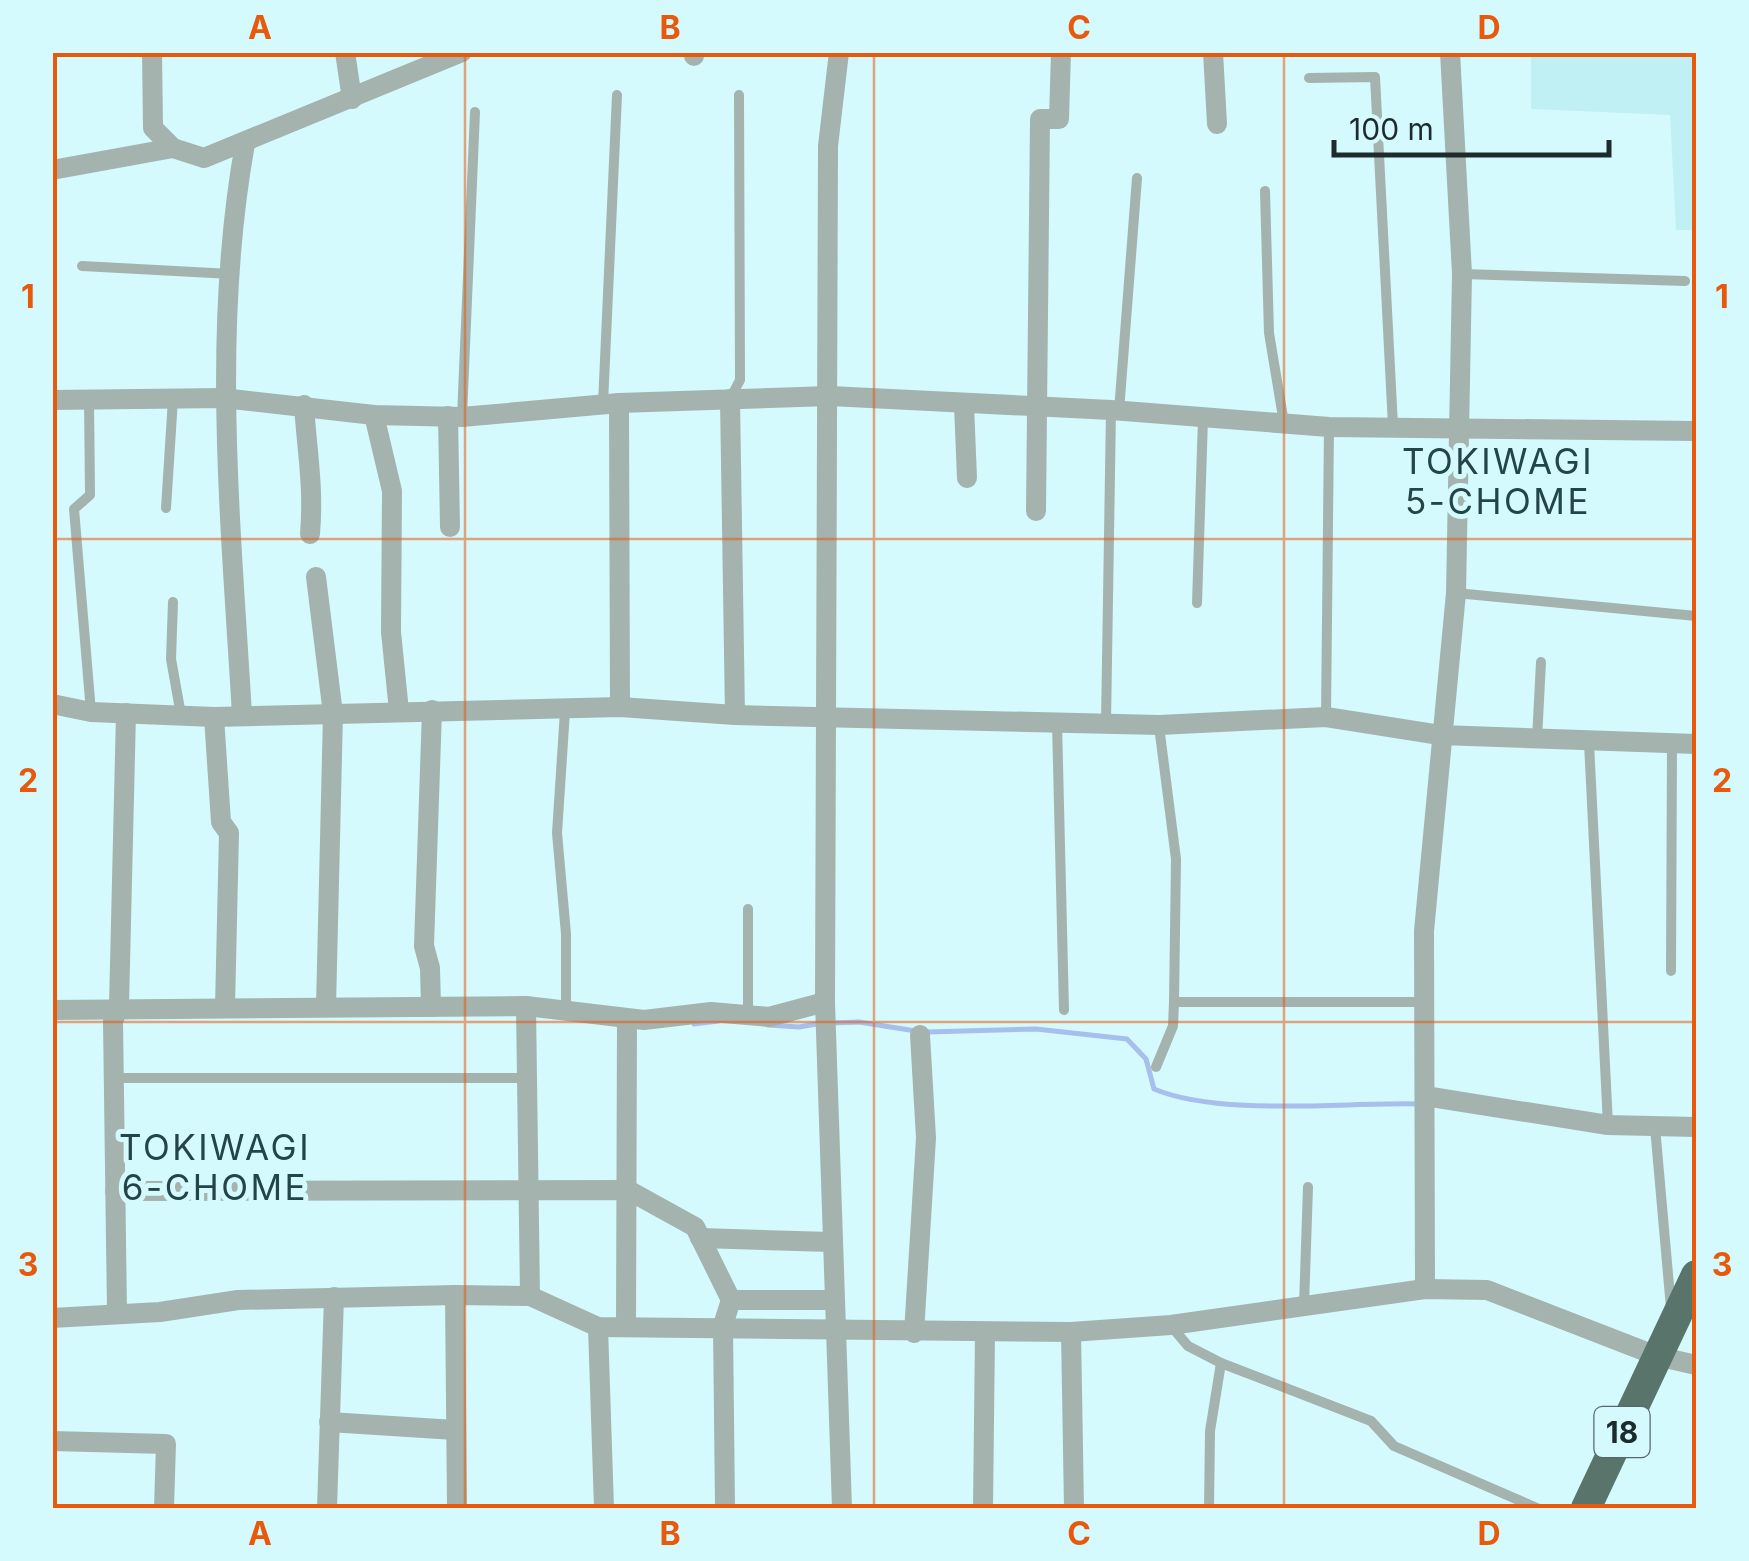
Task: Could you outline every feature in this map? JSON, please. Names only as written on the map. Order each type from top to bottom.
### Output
[{"type":"highway","name":"18","points":[[1586,1508],[1696,1276]]},
{"type":"street","points":[[152,52],[154,128],[173,148]]},
{"type":"street","points":[[346,52],[352,98]]},
{"type":"street","points":[[52,170],[173,148],[204,158],[462,52]]},
{"type":"street","points":[[839,52],[829,127],[825,1002],[833,1333],[842,1508]]},
{"type":"street","points":[[1036,511],[1034,409],[1040,119],[1059,119],[1061,52]]},
{"type":"street","points":[[1213,52],[1218,124]]},
{"type":"street","points":[[1425,1288],[1424,931],[1456,593],[1462,274],[1450,52]]},
{"type":"street","points":[[242,715],[223,398],[232,216],[245,144]]},
{"type":"street","points":[[52,400],[223,398],[374,415],[455,417],[611,403],[830,396],[1329,427],[1696,431]]},
{"type":"street","points":[[730,398],[735,715]]},
{"type":"street","points":[[611,403],[620,707]]},
{"type":"street","points":[[304,405],[307,455],[314,482],[310,534]]},
{"type":"street","points":[[964,405],[967,478]]},
{"type":"street","points":[[374,415],[392,491],[391,632],[399,711]]},
{"type":"street","points":[[450,526],[455,417]]},
{"type":"street","points":[[316,577],[332,714],[326,1007]]},
{"type":"street","points":[[52,704],[90,712],[214,717],[620,707],[735,715],[1159,725],[1326,717],[1440,735],[1696,744]]},
{"type":"street","points":[[431,1008],[430,968],[424,946],[432,710]]},
{"type":"street","points":[[116,1313],[113,1021],[119,1006],[126,712]]},
{"type":"street","points":[[214,717],[221,822],[228,832],[225,1007]]},
{"type":"street","points":[[52,1010],[119,1006],[526,1006],[627,1019],[711,1012],[769,1017],[825,1002]]},
{"type":"street","points":[[526,1006],[530,1296]]},
{"type":"street","points":[[626,1325],[627,1019]]},
{"type":"street","points":[[914,1334],[926,1138],[920,1035]]},
{"type":"street","points":[[1424,1096],[1608,1126],[1696,1126]]},
{"type":"street","points":[[115,1191],[628,1190],[694,1226],[730,1300],[722,1325],[725,1508]]},
{"type":"street","points":[[700,1238],[831,1242]]},
{"type":"street","points":[[52,1318],[160,1312],[238,1300],[530,1296],[598,1327],[722,1325],[914,1334],[1071,1332],[1171,1326],[1425,1288],[1488,1290],[1658,1356],[1696,1365]]},
{"type":"street","points":[[455,1295],[457,1508]]},
{"type":"street","points":[[327,1508],[334,1297]]},
{"type":"street","points":[[730,1300],[832,1300]]},
{"type":"street","points":[[598,1327],[604,1508]]},
{"type":"street","points":[[1071,1332],[1074,1508]]},
{"type":"street","points":[[983,1508],[985,1333]]},
{"type":"street","points":[[329,1422],[455,1430]]},
{"type":"street","points":[[52,1441],[166,1444],[164,1508]]},
{"type":"lane","points":[[1309,78],[1375,77],[1393,426]]},
{"type":"lane","points":[[611,403],[616,95]]},
{"type":"lane","points":[[730,398],[740,380],[739,95]]},
{"type":"lane","points":[[455,417],[474,112]]},
{"type":"lane","points":[[1106,724],[1115,411],[1137,178]]},
{"type":"lane","points":[[1265,191],[1269,333],[1284,423]]},
{"type":"lane","points":[[82,266],[231,274]]},
{"type":"lane","points":[[1462,274],[1685,281]]},
{"type":"lane","points":[[166,508],[173,398]]},
{"type":"lane","points":[[89,399],[90,495],[74,509],[90,712]]},
{"type":"lane","points":[[1197,603],[1203,418]]},
{"type":"lane","points":[[1326,717],[1329,427]]},
{"type":"lane","points":[[1456,593],[1696,616]]},
{"type":"lane","points":[[173,602],[171,659],[182,715]]},
{"type":"lane","points":[[1537,740],[1541,662]]},
{"type":"lane","points":[[565,711],[557,833],[566,934],[566,1012]]},
{"type":"lane","points":[[1058,723],[1064,1010]]},
{"type":"lane","points":[[1156,1067],[1173,1026],[1176,860],[1159,725]]},
{"type":"lane","points":[[1589,743],[1608,1126]]},
{"type":"lane","points":[[1671,970],[1672,744]]},
{"type":"lane","points":[[748,909],[748,1015]]},
{"type":"lane","points":[[1174,1002],[1424,1002]]},
{"type":"lane","points":[[114,1078],[526,1078]]},
{"type":"lane","points":[[1655,1126],[1667,1293],[1674,1319]]},
{"type":"lane","points":[[1304,1308],[1308,1187]]},
{"type":"lane","points":[[1171,1326],[1188,1346],[1221,1363],[1371,1420],[1394,1446],[1537,1508]]},
{"type":"lane","points":[[1209,1508],[1210,1432],[1221,1363]]},
{"type":"shaded area","points":[[1531,53],[1696,53],[1696,230],[1676,230],[1670,115],[1531,109]]},
{"type":"waterway","points":[[694,1024],[718,1021]]},
{"type":"waterway","points":[[833,1023],[859,1022],[916,1031]]},
{"type":"waterway","points":[[768,1025],[799,1027],[822,1023]]},
{"type":"waterway","points":[[927,1032],[1036,1029],[1127,1039],[1146,1059],[1154,1089],[1213,1103],[1419,1104]]},
{"type":"district","name":"TOKIWAGI 5-CHOME","points":[[1498,481]]},
{"type":"district","name":"TOKIWAGI 6-CHOME","points":[[215,1167]]}]
